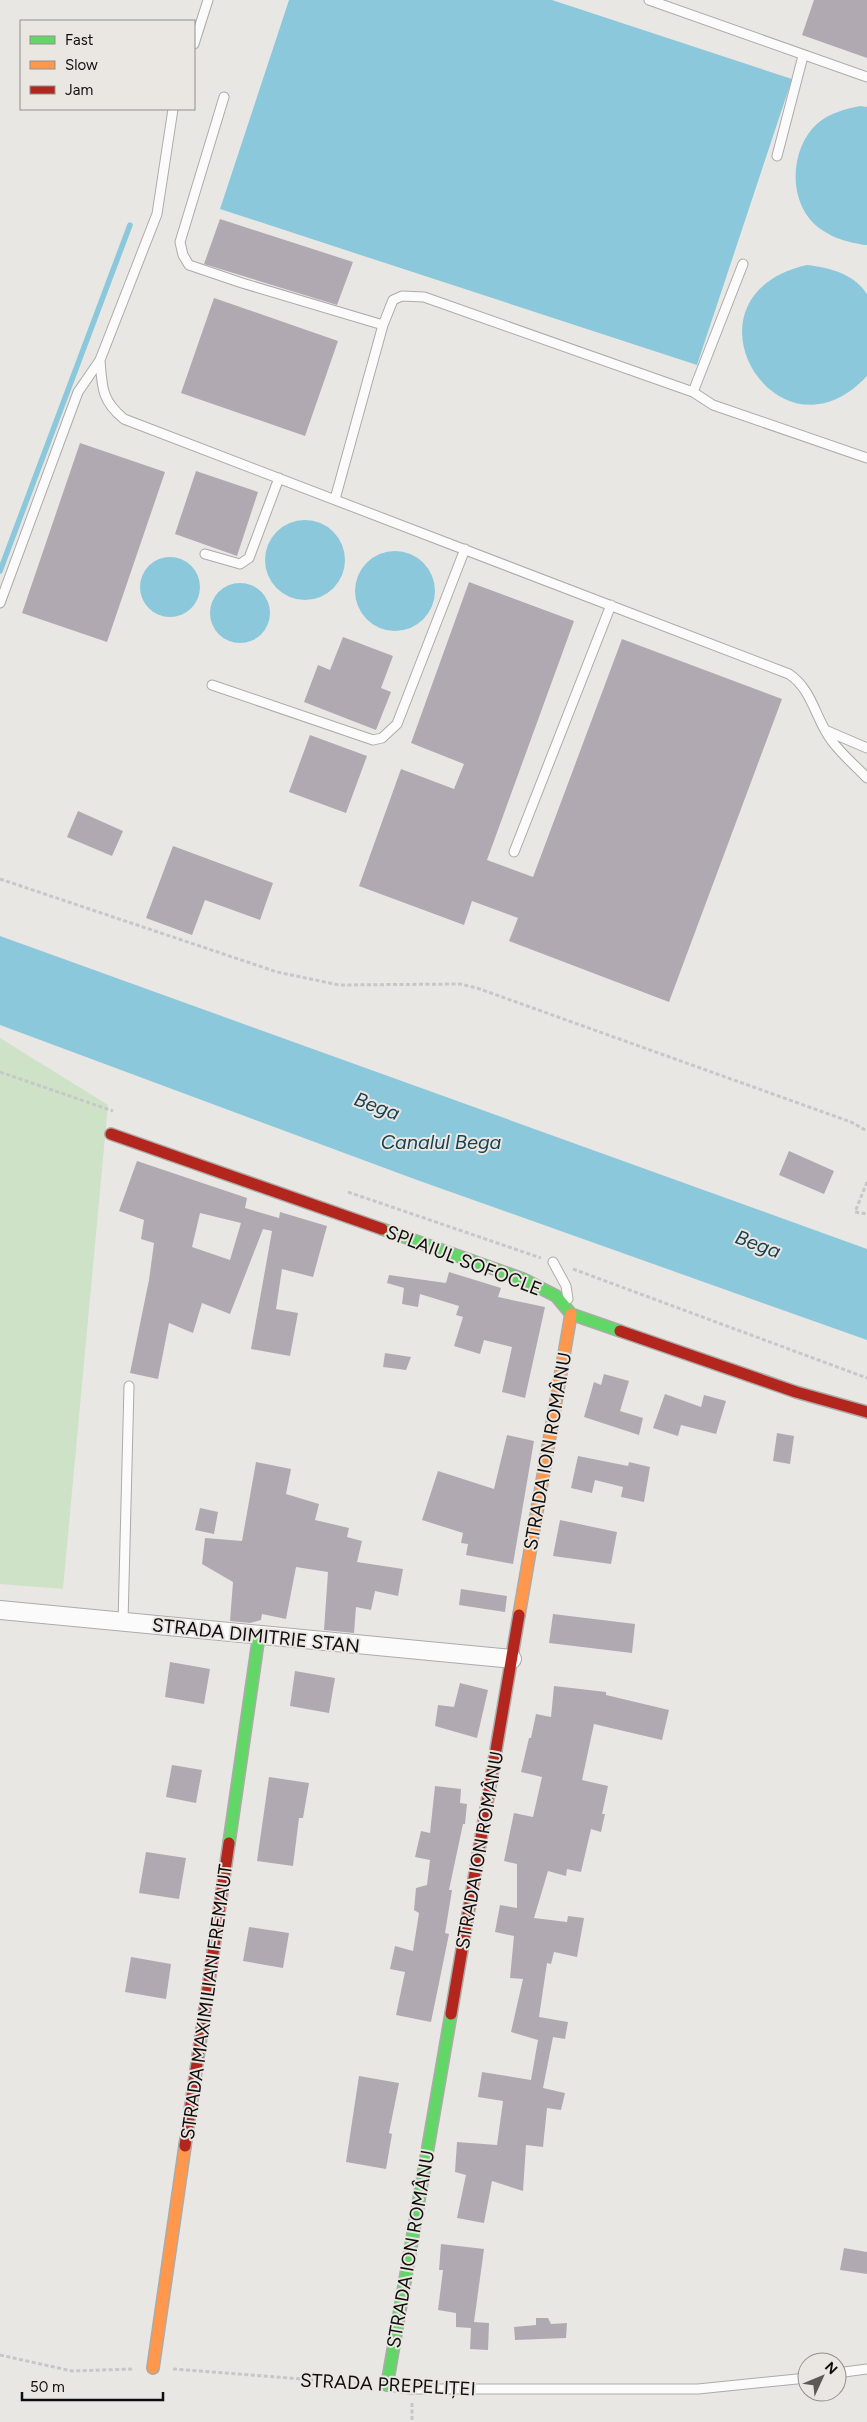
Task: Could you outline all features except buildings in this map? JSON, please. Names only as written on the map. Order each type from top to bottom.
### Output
[{"type":"street","name":"SPLAIUL SOFOCLE","points":[[111,1134],[523,1279],[556,1296],[570,1314]]},
{"type":"street","points":[[570,1314],[796,1392],[867,1412]]},
{"type":"street","name":"STRADA ION ROMÂNU","points":[[387,2385],[570,1314]]},
{"type":"street","name":"STRADA DIMITRIE STAN","points":[[0,1610],[512,1660]]},
{"type":"street","name":"STRADA MAXIMILIAN FREMAUT","points":[[153,2368],[259,1635]]},
{"type":"lane","points":[[195,41],[208,0]]},
{"type":"lane","points":[[648,0],[867,77]]},
{"type":"lane","points":[[777,156],[803,56]]},
{"type":"lane","points":[[224,97],[180,242],[183,255],[189,265],[242,283],[383,325]]},
{"type":"lane","points":[[0,603],[78,392],[100,360],[156,214],[173,110]]},
{"type":"lane","points":[[693,392],[743,264]]},
{"type":"lane","points":[[335,499],[383,325],[393,300],[402,296],[424,297],[693,392],[713,405],[867,458]]},
{"type":"lane","points":[[100,360],[103,392],[111,408],[124,419],[789,674],[799,681],[807,692],[832,741],[867,778]]},
{"type":"lane","points":[[205,554],[240,564],[249,558],[279,478]]},
{"type":"lane","points":[[212,685],[373,740],[382,738],[397,724],[465,549]]},
{"type":"lane","points":[[514,852],[611,605]]},
{"type":"lane","points":[[825,730],[867,748]]},
{"type":"lane","points":[[552,1262],[566,1286],[570,1314]]},
{"type":"lane","points":[[123,1622],[129,1386]]},
{"type":"lane","points":[[847,2371],[867,2368]]},
{"type":"lane","name":"STRADA PREPELIȚEI","points":[[387,2385],[410,2389],[698,2390],[797,2379]]},
{"type":"path","points":[[0,879],[277,972],[339,985],[460,984],[477,988],[851,1122],[867,1131]]},
{"type":"path","points":[[867,1182],[856,1212],[867,1214]]},
{"type":"path","points":[[552,1262],[867,1378]]},
{"type":"path","name":"STRADA PREPELIȚEI","points":[[0,2355],[72,2371],[153,2368],[387,2385]]},
{"type":"path","points":[[410,2389],[412,2422]]},
{"type":"green space","points":[[0,1038],[108,1105],[63,1589],[0,1584]]},
{"type":"water","points":[[289,0],[552,0],[792,79],[697,365],[220,209]]},
{"type":"water","points":[[860,106],[867,107],[867,245],[832,236],[811,220],[802,207],[797,193],[796,178],[797,162],[801,147],[808,134],[818,123],[828,117]]},
{"type":"water","points":[[807,265],[832,270],[848,276],[867,294],[867,376],[833,400],[801,404],[773,392],[752,368],[742,339],[746,309],[767,283]]},
{"type":"water","points":[[305,520],[320,523],[333,532],[342,545],[345,560],[342,575],[333,588],[320,597],[305,600],[290,597],[277,588],[268,575],[265,560],[268,545],[277,532],[290,523]]},
{"type":"water","points":[[395,551],[410,554],[423,563],[432,576],[435,591],[432,606],[423,619],[410,628],[395,631],[380,628],[367,619],[358,606],[355,591],[358,576],[367,563],[380,554]]},
{"type":"water","points":[[170,557],[186,562],[191,566],[195,571],[200,587],[195,603],[191,608],[186,612],[170,617],[154,612],[149,608],[145,603],[140,587],[145,571],[149,566],[154,562]]},
{"type":"water","points":[[240,583],[256,588],[261,592],[265,597],[270,613],[265,629],[261,634],[256,638],[240,643],[224,638],[219,634],[215,629],[210,613],[215,597],[219,592],[224,588]]},
{"type":"water","name":"Canalul Bega","points":[[0,936],[867,1249],[867,1340],[417,1180],[0,1025]]},
{"type":"waterway","points":[[0,571],[130,225]]},
{"type":"traffic: fast","points":[[382,1229],[523,1279],[556,1296],[571,1314],[620,1331]]},
{"type":"traffic: fast","points":[[229,1843],[259,1635]]},
{"type":"traffic: fast","points":[[387,2385],[451,2014]]},
{"type":"traffic: slow","points":[[519,1615],[571,1314]]},
{"type":"traffic: slow","points":[[153,2368],[185,2146]]},
{"type":"traffic: jam","points":[[111,1134],[382,1229]]},
{"type":"traffic: jam","points":[[620,1331],[796,1392],[867,1412]]},
{"type":"traffic: jam","points":[[451,2014],[519,1615]]},
{"type":"traffic: jam","points":[[185,2146],[229,1843]]},
{"type":"water label","name":"Bega","points":[[377,1106]]},
{"type":"water label","name":"Bega","points":[[758,1244]]}]
